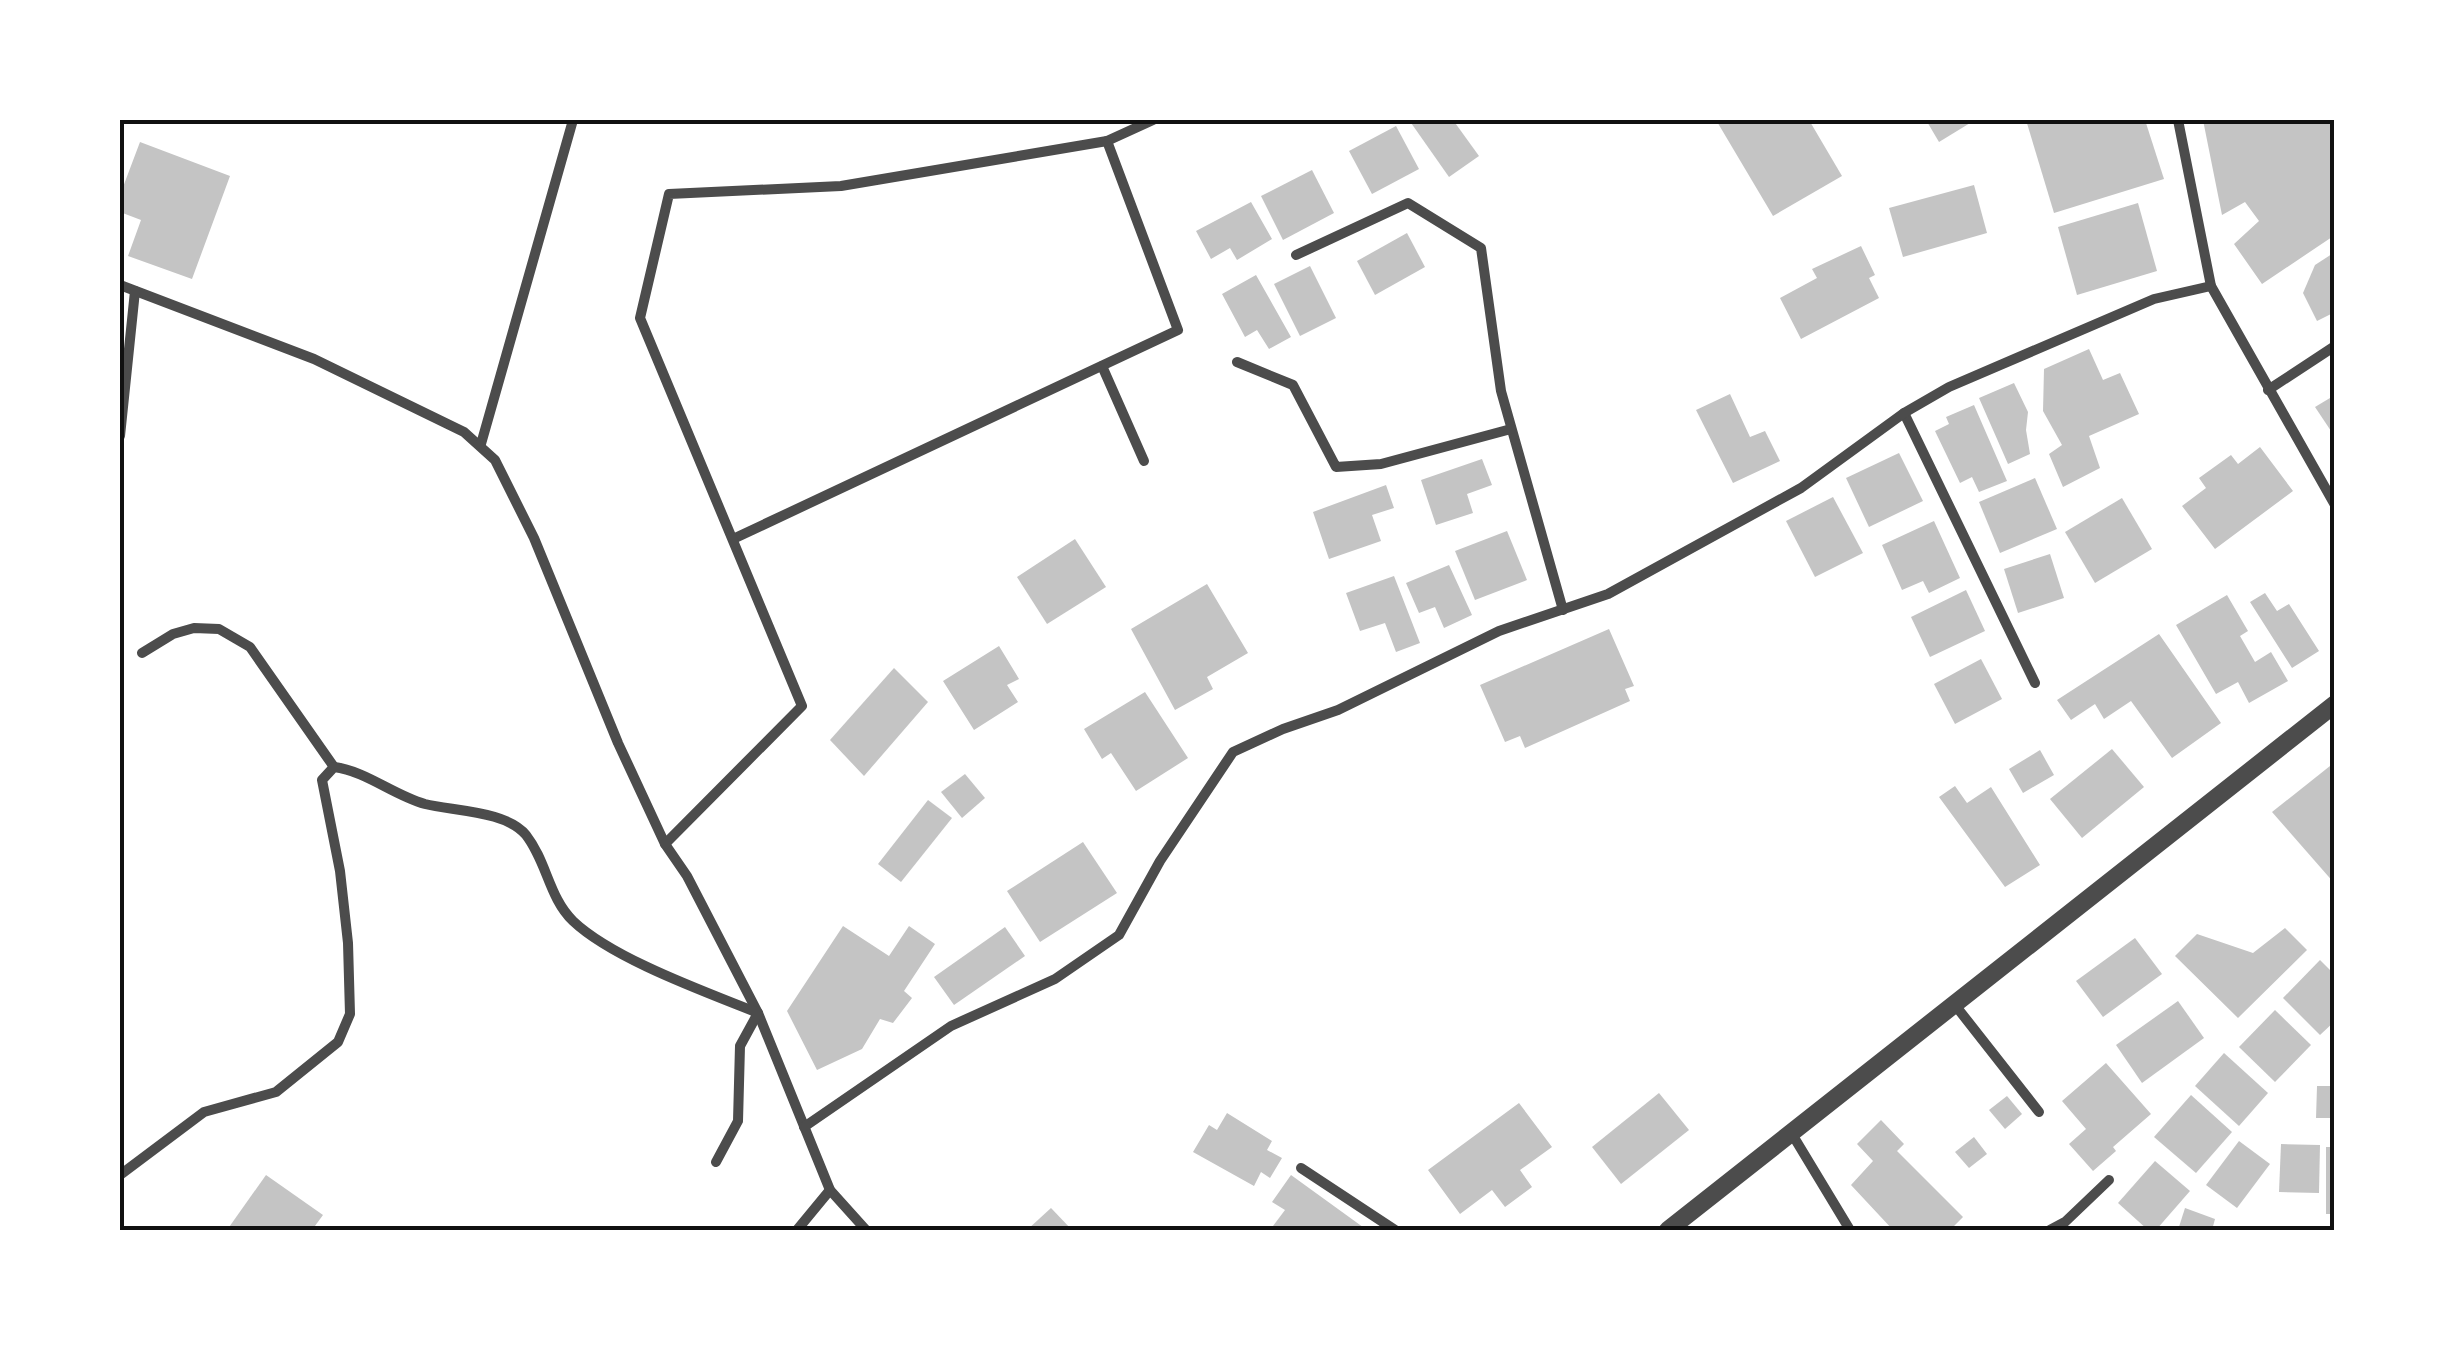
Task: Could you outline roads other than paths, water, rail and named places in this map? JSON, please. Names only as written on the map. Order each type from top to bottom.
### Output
[{"type":"street","points":[[481,444],[573,120]]},
{"type":"street","points":[[665,844],[802,706],[640,318],[668,194],[841,186],[1107,141],[1153,120]]},
{"type":"street","points":[[2178,120],[2211,286],[2335,505]]},
{"type":"street","points":[[733,540],[1178,330],[1107,141]]},
{"type":"street","points":[[1296,255],[1408,203],[1481,248],[1501,391],[1563,610]]},
{"type":"street","points":[[120,285],[314,360],[464,432],[495,460],[534,538],[618,744],[665,844],[688,876],[758,1013],[830,1190],[866,1230]]},
{"type":"street","points":[[804,1126],[951,1026],[1054,979],[1119,935],[1160,861],[1233,752],[1338,710],[1499,631],[1608,594],[1801,488],[1904,413],[1950,387],[2154,299],[2211,286]]},
{"type":"street","points":[[120,436],[135,292]]},
{"type":"street","points":[[2268,390],[2335,346]]},
{"type":"street","points":[[1237,362],[1293,385],[1336,467],[1381,464],[1511,429]]},
{"type":"street","points":[[1102,366],[1144,461]]},
{"type":"street","points":[[1904,413],[2035,683]]},
{"type":"street","points":[[142,653],[173,634],[194,628],[218,629],[250,647],[334,767],[352,770],[425,804],[488,815],[524,832],[542,862],[558,903],[575,924],[630,958],[758,1013]]},
{"type":"street","points":[[1668,1230],[2335,704]]},
{"type":"street","points":[[120,1174],[204,1112],[276,1092],[338,1042],[350,1014],[340,871],[322,780],[334,767]]},
{"type":"street","points":[[1955,1004],[2039,1112]]},
{"type":"street","points":[[716,1162],[738,1121],[740,1046],[758,1013]]},
{"type":"street","points":[[1792,1134],[1850,1230]]},
{"type":"street","points":[[1301,1168],[1396,1230]]},
{"type":"street","points":[[2050,1230],[2066,1222],[2109,1180]]},
{"type":"street","points":[[797,1230],[830,1190]]}]
